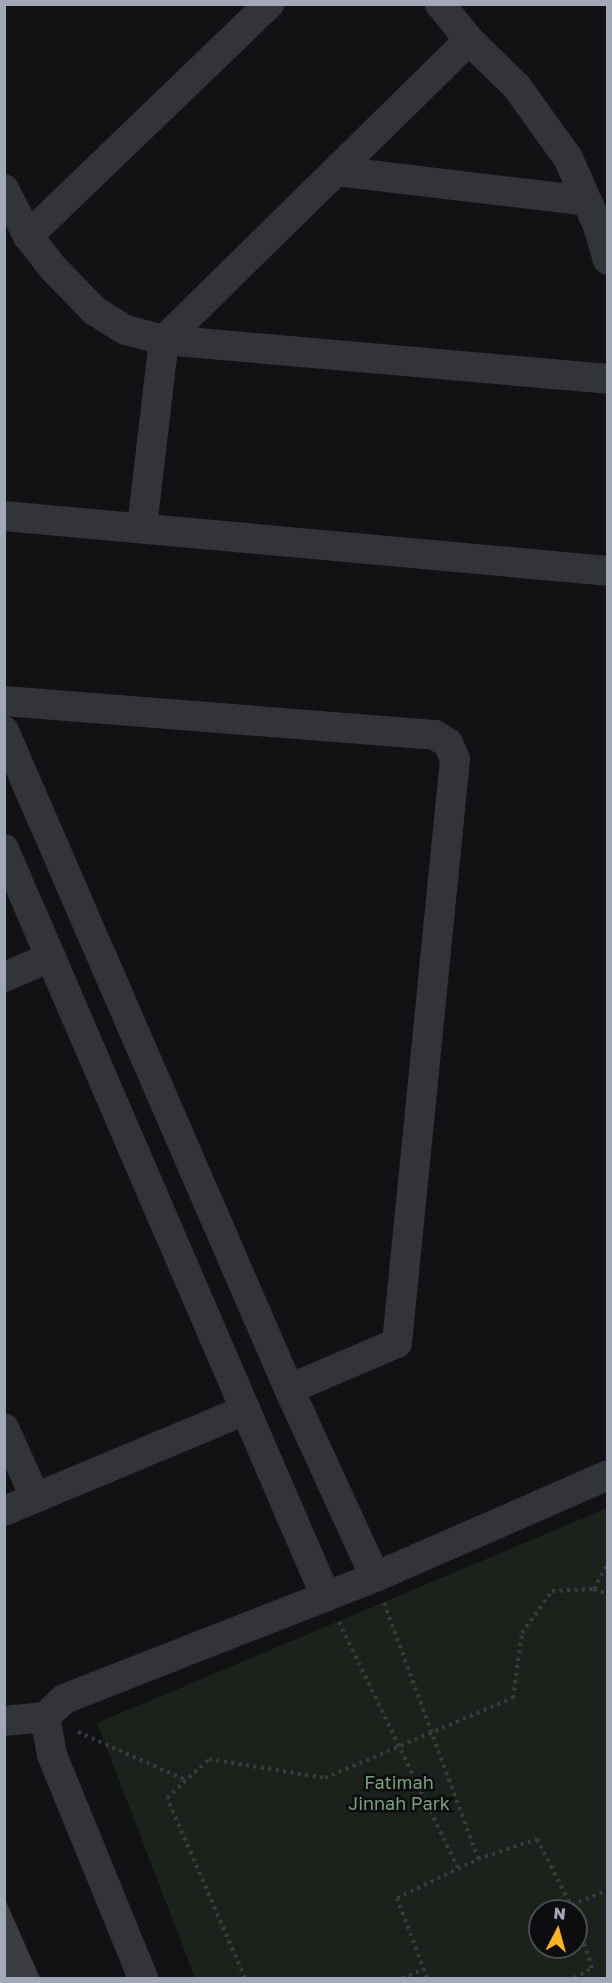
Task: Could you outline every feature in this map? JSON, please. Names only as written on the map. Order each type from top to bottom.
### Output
[{"type":"street","points":[[28,236],[269,4]]},
{"type":"street","points":[[440,4],[469,40],[516,87],[568,158],[598,226],[608,260]]},
{"type":"street","points":[[142,527],[164,340],[469,40]]},
{"type":"street","points":[[336,171],[587,201]]},
{"type":"street","points":[[4,189],[28,236],[53,268],[95,311],[126,330],[164,340],[608,379]]},
{"type":"street","points":[[4,516],[608,571]]},
{"type":"street","points":[[4,701],[435,735],[448,743],[455,759],[397,1343],[289,1389]]},
{"type":"street","points":[[4,731],[289,1389],[375,1577]]},
{"type":"street","points":[[4,849],[326,1597]]},
{"type":"street","points":[[4,976],[51,957]]},
{"type":"street","points":[[4,1511],[246,1410]]},
{"type":"street","points":[[4,1428],[35,1497]]},
{"type":"street","points":[[4,1721],[45,1717],[64,1699],[375,1577],[608,1475]]},
{"type":"street","points":[[45,1717],[52,1755],[143,1978]]},
{"type":"path","points":[[594,1588],[608,1563]]},
{"type":"path","points":[[375,1577],[478,1859]]},
{"type":"path","points":[[245,1978],[167,1798],[209,1759],[325,1778],[513,1698],[522,1632],[552,1591],[594,1588],[608,1594]]},
{"type":"path","points":[[326,1597],[458,1868]]},
{"type":"path","points":[[45,1717],[186,1780]]},
{"type":"path","points":[[427,1978],[422,1970],[397,1898],[478,1859],[537,1839],[569,1899]]},
{"type":"path","points":[[586,1899],[608,1890]]},
{"type":"path","points":[[574,1978],[592,1968],[588,1955]]},
{"type":"path","points":[[402,1978],[422,1970]]},
{"type":"green space","name":"Fatimah Jinnah Park","points":[[607,1508],[607,1978],[195,1978],[97,1723]]},
{"type":"building","points":[[4,1897],[40,1978],[4,1978]]}]
